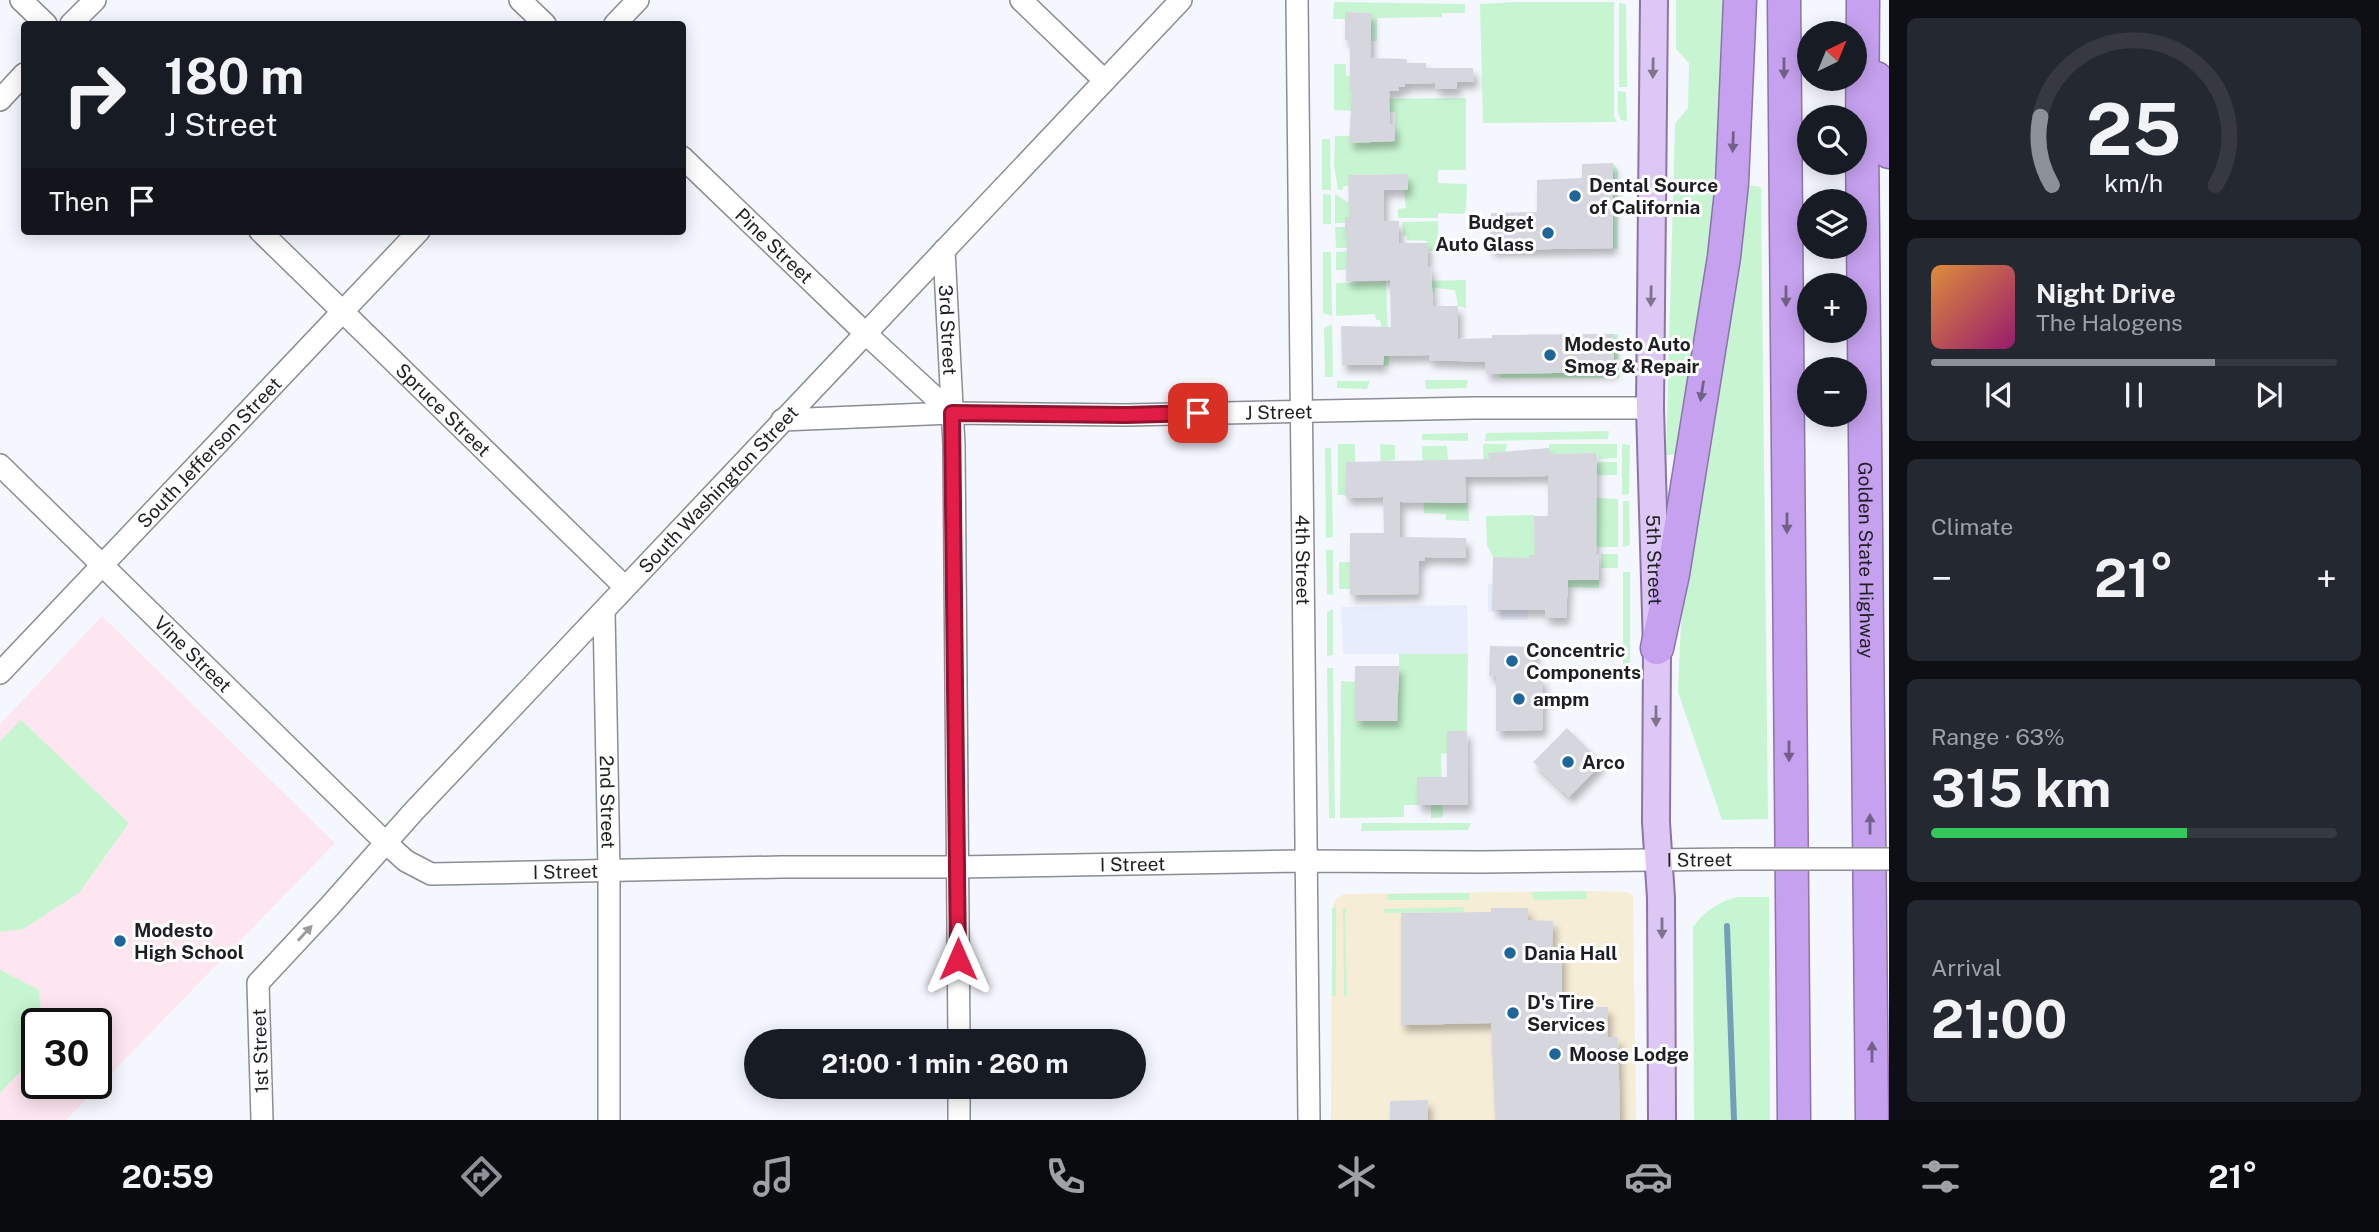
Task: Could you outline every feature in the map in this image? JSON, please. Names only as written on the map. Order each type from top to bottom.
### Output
[{"type":"highway","points":[[1657,648],[1673,574],[1724,257],[1732,183],[1740,0]]},
{"type":"highway","points":[[1784,0],[1794,1120]]},
{"type":"highway","points":[[1863,4],[1889,152]]},
{"type":"highway","name":"Golden State Highway","points":[[1863,4],[1872,1120]]},
{"type":"main road","name":"5th Street","points":[[1654,0],[1650,408],[1657,648],[1656,822],[1661,898],[1662,1120]]},
{"type":"street","points":[[20,0],[43,21]]},
{"type":"street","points":[[74,21],[95,0]]},
{"type":"street","points":[[520,0],[542,21]]},
{"type":"street","points":[[618,21],[638,0]]},
{"type":"street","points":[[1021,0],[1104,80]]},
{"type":"street","name":"South Washington Street","points":[[258,983],[414,811],[1181,0]]},
{"type":"street","name":"4th Street","points":[[1297,0],[1310,1120]]},
{"type":"street","points":[[0,100],[21,77]]},
{"type":"street","name":"Pine Street","points":[[686,161],[952,413]]},
{"type":"street","name":"Spruce Street","points":[[264,235],[625,587]]},
{"type":"street","name":"South Jefferson Street","points":[[0,673],[415,235]]},
{"type":"street","name":"3rd Street","points":[[944,250],[952,413],[959,1029]]},
{"type":"street","name":"J Street","points":[[782,420],[952,413],[1126,415],[1650,408]]},
{"type":"street","name":"Vine Street","points":[[0,465],[386,843]]},
{"type":"street","name":"2nd Street","points":[[604,611],[609,871],[609,1120]]},
{"type":"street","name":"I Street","points":[[386,843],[406,861],[431,874],[1305,861],[1889,859]]},
{"type":"street","name":"1st Street","points":[[258,983],[262,1120]]},
{"type":"street","points":[[959,1099],[960,1120]]},
{"type":"shaded area","points":[[1488,584],[1528,585],[1528,620],[1501,620],[1500,611],[1488,612]]},
{"type":"shaded area","points":[[1467,605],[1468,654],[1343,654],[1341,607]]},
{"type":"shaded area","name":"Modesto High School","points":[[102,616],[335,843],[112,1073],[112,1008],[21,1008],[21,1099],[86,1099],[66,1120],[0,1120],[0,724]]},
{"type":"shaded area","points":[[1627,892],[1633,895],[1636,1120],[1331,1120],[1332,908],[1336,899],[1344,894]]},
{"type":"green space","points":[[1676,0],[1728,0],[1711,250],[1677,455],[1666,455],[1675,124],[1688,108],[1689,63],[1676,49]]},
{"type":"green space","points":[[1334,2],[1465,4],[1465,13],[1442,13],[1442,17],[1377,18],[1377,41],[1371,41],[1371,13],[1345,12],[1345,19],[1333,19]]},
{"type":"green space","points":[[1614,2],[1614,116],[1617,122],[1483,123],[1480,4]]},
{"type":"green space","points":[[1619,3],[1626,4],[1627,87],[1619,87]]},
{"type":"green space","points":[[1334,64],[1346,64],[1346,76],[1350,76],[1350,90],[1356,90],[1357,99],[1466,98],[1466,170],[1438,170],[1438,183],[1467,184],[1464,214],[1438,213],[1438,218],[1398,218],[1398,209],[1406,208],[1404,190],[1407,174],[1348,175],[1348,186],[1338,190],[1334,165],[1335,136],[1350,136],[1350,143],[1395,141],[1395,112],[1334,110]]},
{"type":"green space","points":[[1618,91],[1626,92],[1627,121],[1621,120],[1618,113]]},
{"type":"green space","points":[[1322,139],[1330,139],[1331,190],[1322,190]]},
{"type":"green space","points":[[1613,163],[1618,170],[1618,249],[1613,248]]},
{"type":"green space","points":[[1741,184],[1761,187],[1768,819],[1722,820],[1678,692],[1681,622]]},
{"type":"green space","points":[[1323,194],[1331,195],[1331,224],[1323,224]]},
{"type":"green space","points":[[1335,194],[1351,204],[1384,209],[1384,212],[1350,212],[1349,217],[1345,217],[1345,223],[1335,223]]},
{"type":"green space","points":[[1438,221],[1439,246],[1464,245],[1465,251],[1406,251],[1427,250],[1427,241],[1407,240],[1407,236],[1403,236],[1402,222]]},
{"type":"green space","points":[[1335,227],[1345,227],[1345,237],[1384,236],[1366,248],[1336,248]]},
{"type":"green space","points":[[1351,251],[1346,270],[1336,270],[1336,252]]},
{"type":"green space","points":[[1323,252],[1331,252],[1332,316],[1323,313]]},
{"type":"green space","points":[[1466,280],[1466,308],[1458,306],[1455,290],[1435,288],[1435,292],[1424,292],[1423,281]]},
{"type":"green space","points":[[1386,281],[1389,365],[1383,366],[1384,343],[1380,320],[1376,320],[1375,314],[1336,316],[1336,283]]},
{"type":"green space","points":[[1332,324],[1333,377],[1325,377],[1324,328]]},
{"type":"green space","points":[[1614,334],[1618,334],[1619,378],[1500,378],[1500,373],[1614,372]]},
{"type":"green space","points":[[1425,380],[1468,380],[1466,388],[1426,389]]},
{"type":"green space","points":[[1337,381],[1370,381],[1367,389],[1337,388]]},
{"type":"green space","points":[[1609,431],[1608,439],[1485,441],[1486,433]]},
{"type":"green space","points":[[1468,433],[1468,441],[1422,440],[1422,434]]},
{"type":"green space","points":[[1338,444],[1355,444],[1355,462],[1346,462],[1345,495],[1338,495]]},
{"type":"green space","points":[[1380,444],[1395,445],[1395,460],[1385,461],[1385,491],[1382,491]]},
{"type":"green space","points":[[1483,444],[1507,444],[1505,453],[1489,454],[1489,476],[1484,477]]},
{"type":"green space","points":[[1549,444],[1617,444],[1617,458],[1599,459],[1596,453],[1549,454]]},
{"type":"green space","points":[[1622,444],[1630,445],[1629,494],[1622,495]]},
{"type":"green space","points":[[1422,446],[1447,446],[1448,460],[1438,461],[1439,503],[1468,503],[1469,521],[1446,520],[1446,514],[1424,513]]},
{"type":"green space","points":[[1325,448],[1331,448],[1333,537],[1326,538]]},
{"type":"green space","points":[[1599,462],[1617,462],[1617,475],[1597,475]]},
{"type":"green space","points":[[1618,499],[1618,547],[1597,547],[1590,500]]},
{"type":"green space","points":[[1623,501],[1629,501],[1630,545],[1623,547]]},
{"type":"green space","points":[[1534,515],[1535,555],[1529,555],[1530,581],[1599,580],[1599,588],[1509,585],[1510,558],[1493,557],[1487,545],[1486,516]]},
{"type":"green space","points":[[1326,550],[1333,550],[1333,595],[1327,594]]},
{"type":"green space","points":[[1601,554],[1618,554],[1618,568],[1601,568]]},
{"type":"green space","points":[[1339,562],[1350,562],[1350,589],[1339,589]]},
{"type":"green space","points":[[1623,572],[1630,572],[1630,663],[1623,664]]},
{"type":"green space","points":[[1333,609],[1333,655],[1327,656],[1327,612]]},
{"type":"green space","points":[[1399,654],[1468,654],[1467,731],[1447,731],[1447,753],[1441,754],[1443,817],[1431,818],[1431,805],[1439,805],[1417,777],[1417,805],[1404,805],[1404,817],[1340,818],[1341,681],[1399,685]]},
{"type":"green space","points":[[1327,668],[1333,668],[1335,818],[1329,818]]},
{"type":"green space","points":[[21,720],[129,823],[79,893],[23,929],[0,932],[0,741]]},
{"type":"green space","points":[[1362,823],[1471,823],[1468,830],[1361,831]]},
{"type":"green space","points":[[1586,891],[1587,899],[1533,900],[1532,892]]},
{"type":"green space","points":[[1469,893],[1470,900],[1388,900],[1387,894]]},
{"type":"green space","points":[[1737,897],[1769,897],[1770,1120],[1694,1120],[1693,927],[1712,908]]},
{"type":"green space","points":[[1464,907],[1464,912],[1386,913],[1382,909]]},
{"type":"green space","points":[[1332,908],[1336,908],[1336,996],[1332,996]]},
{"type":"green space","points":[[1343,909],[1348,909],[1345,913],[1347,996],[1344,996]]},
{"type":"green space","points":[[0,970],[39,990],[41,1008],[21,1008],[21,1071],[0,1093]]},
{"type":"building","points":[[1345,12],[1371,13],[1371,58],[1407,59],[1407,63],[1426,63],[1426,68],[1473,68],[1474,82],[1457,82],[1457,89],[1436,89],[1435,83],[1405,84],[1405,87],[1399,87],[1399,91],[1389,91],[1390,124],[1395,124],[1395,141],[1349,143],[1352,90],[1350,40],[1345,40]]},
{"type":"building","name":"Budget Auto Glass","points":[[1613,163],[1613,248],[1490,250],[1491,213],[1537,212],[1537,180],[1582,178],[1582,164]]},
{"type":"building","points":[[1408,174],[1408,190],[1384,190],[1384,221],[1399,221],[1399,243],[1428,243],[1427,268],[1431,267],[1433,306],[1458,306],[1458,339],[1492,338],[1492,335],[1614,334],[1614,372],[1486,374],[1485,362],[1429,360],[1429,355],[1384,356],[1383,365],[1342,365],[1341,326],[1391,327],[1390,280],[1346,281],[1345,217],[1349,217],[1348,175]]},
{"type":"building","points":[[1549,448],[1549,454],[1596,453],[1597,457],[1596,554],[1599,580],[1568,580],[1566,618],[1545,618],[1545,610],[1492,610],[1493,557],[1529,558],[1529,555],[1535,555],[1534,516],[1548,516],[1548,476],[1465,477],[1466,503],[1400,502],[1400,537],[1466,538],[1466,558],[1424,557],[1425,561],[1419,561],[1418,594],[1350,595],[1350,533],[1384,533],[1383,497],[1347,498],[1346,462],[1489,459],[1488,453]]},
{"type":"building","name":"ampm","points":[[1490,646],[1535,647],[1535,678],[1543,678],[1543,730],[1496,731],[1496,676],[1489,676]]},
{"type":"building","points":[[1355,666],[1399,666],[1397,721],[1355,721]]},
{"type":"building","name":"Arco","points":[[1567,728],[1602,763],[1569,797],[1533,762]]},
{"type":"building","points":[[1447,731],[1467,731],[1468,805],[1417,805],[1417,777],[1447,777]]},
{"type":"building","points":[[1491,908],[1528,908],[1528,920],[1553,921],[1552,954],[1562,954],[1562,1007],[1608,1007],[1608,1037],[1618,1037],[1620,1120],[1495,1120],[1491,1023],[1401,1025],[1401,913],[1491,912]]},
{"type":"building","points":[[1428,1100],[1428,1120],[1390,1120],[1390,1101]]},
{"type":"waterway","points":[[1727,926],[1734,1120]]},
{"type":"place","name":"Dental Source of California","points":[[1575,196]]},
{"type":"place","name":"Budget Auto Glass","points":[[1548,233]]},
{"type":"place","name":"Modesto Auto Smog & Repair","points":[[1550,355]]},
{"type":"place","name":"Concentric Components","points":[[1512,661]]},
{"type":"place","name":"ampm","points":[[1519,699]]},
{"type":"place","name":"Arco","points":[[1568,762]]},
{"type":"place","name":"Modesto High School","points":[[120,941]]},
{"type":"place","name":"Dania Hall","points":[[1510,953]]},
{"type":"place","name":"D's Tire Services","points":[[1513,1013]]},
{"type":"place","name":"Moose Lodge","points":[[1555,1054]]},
{"type":"route","points":[[958,959],[952,413],[1198,413]]}]
